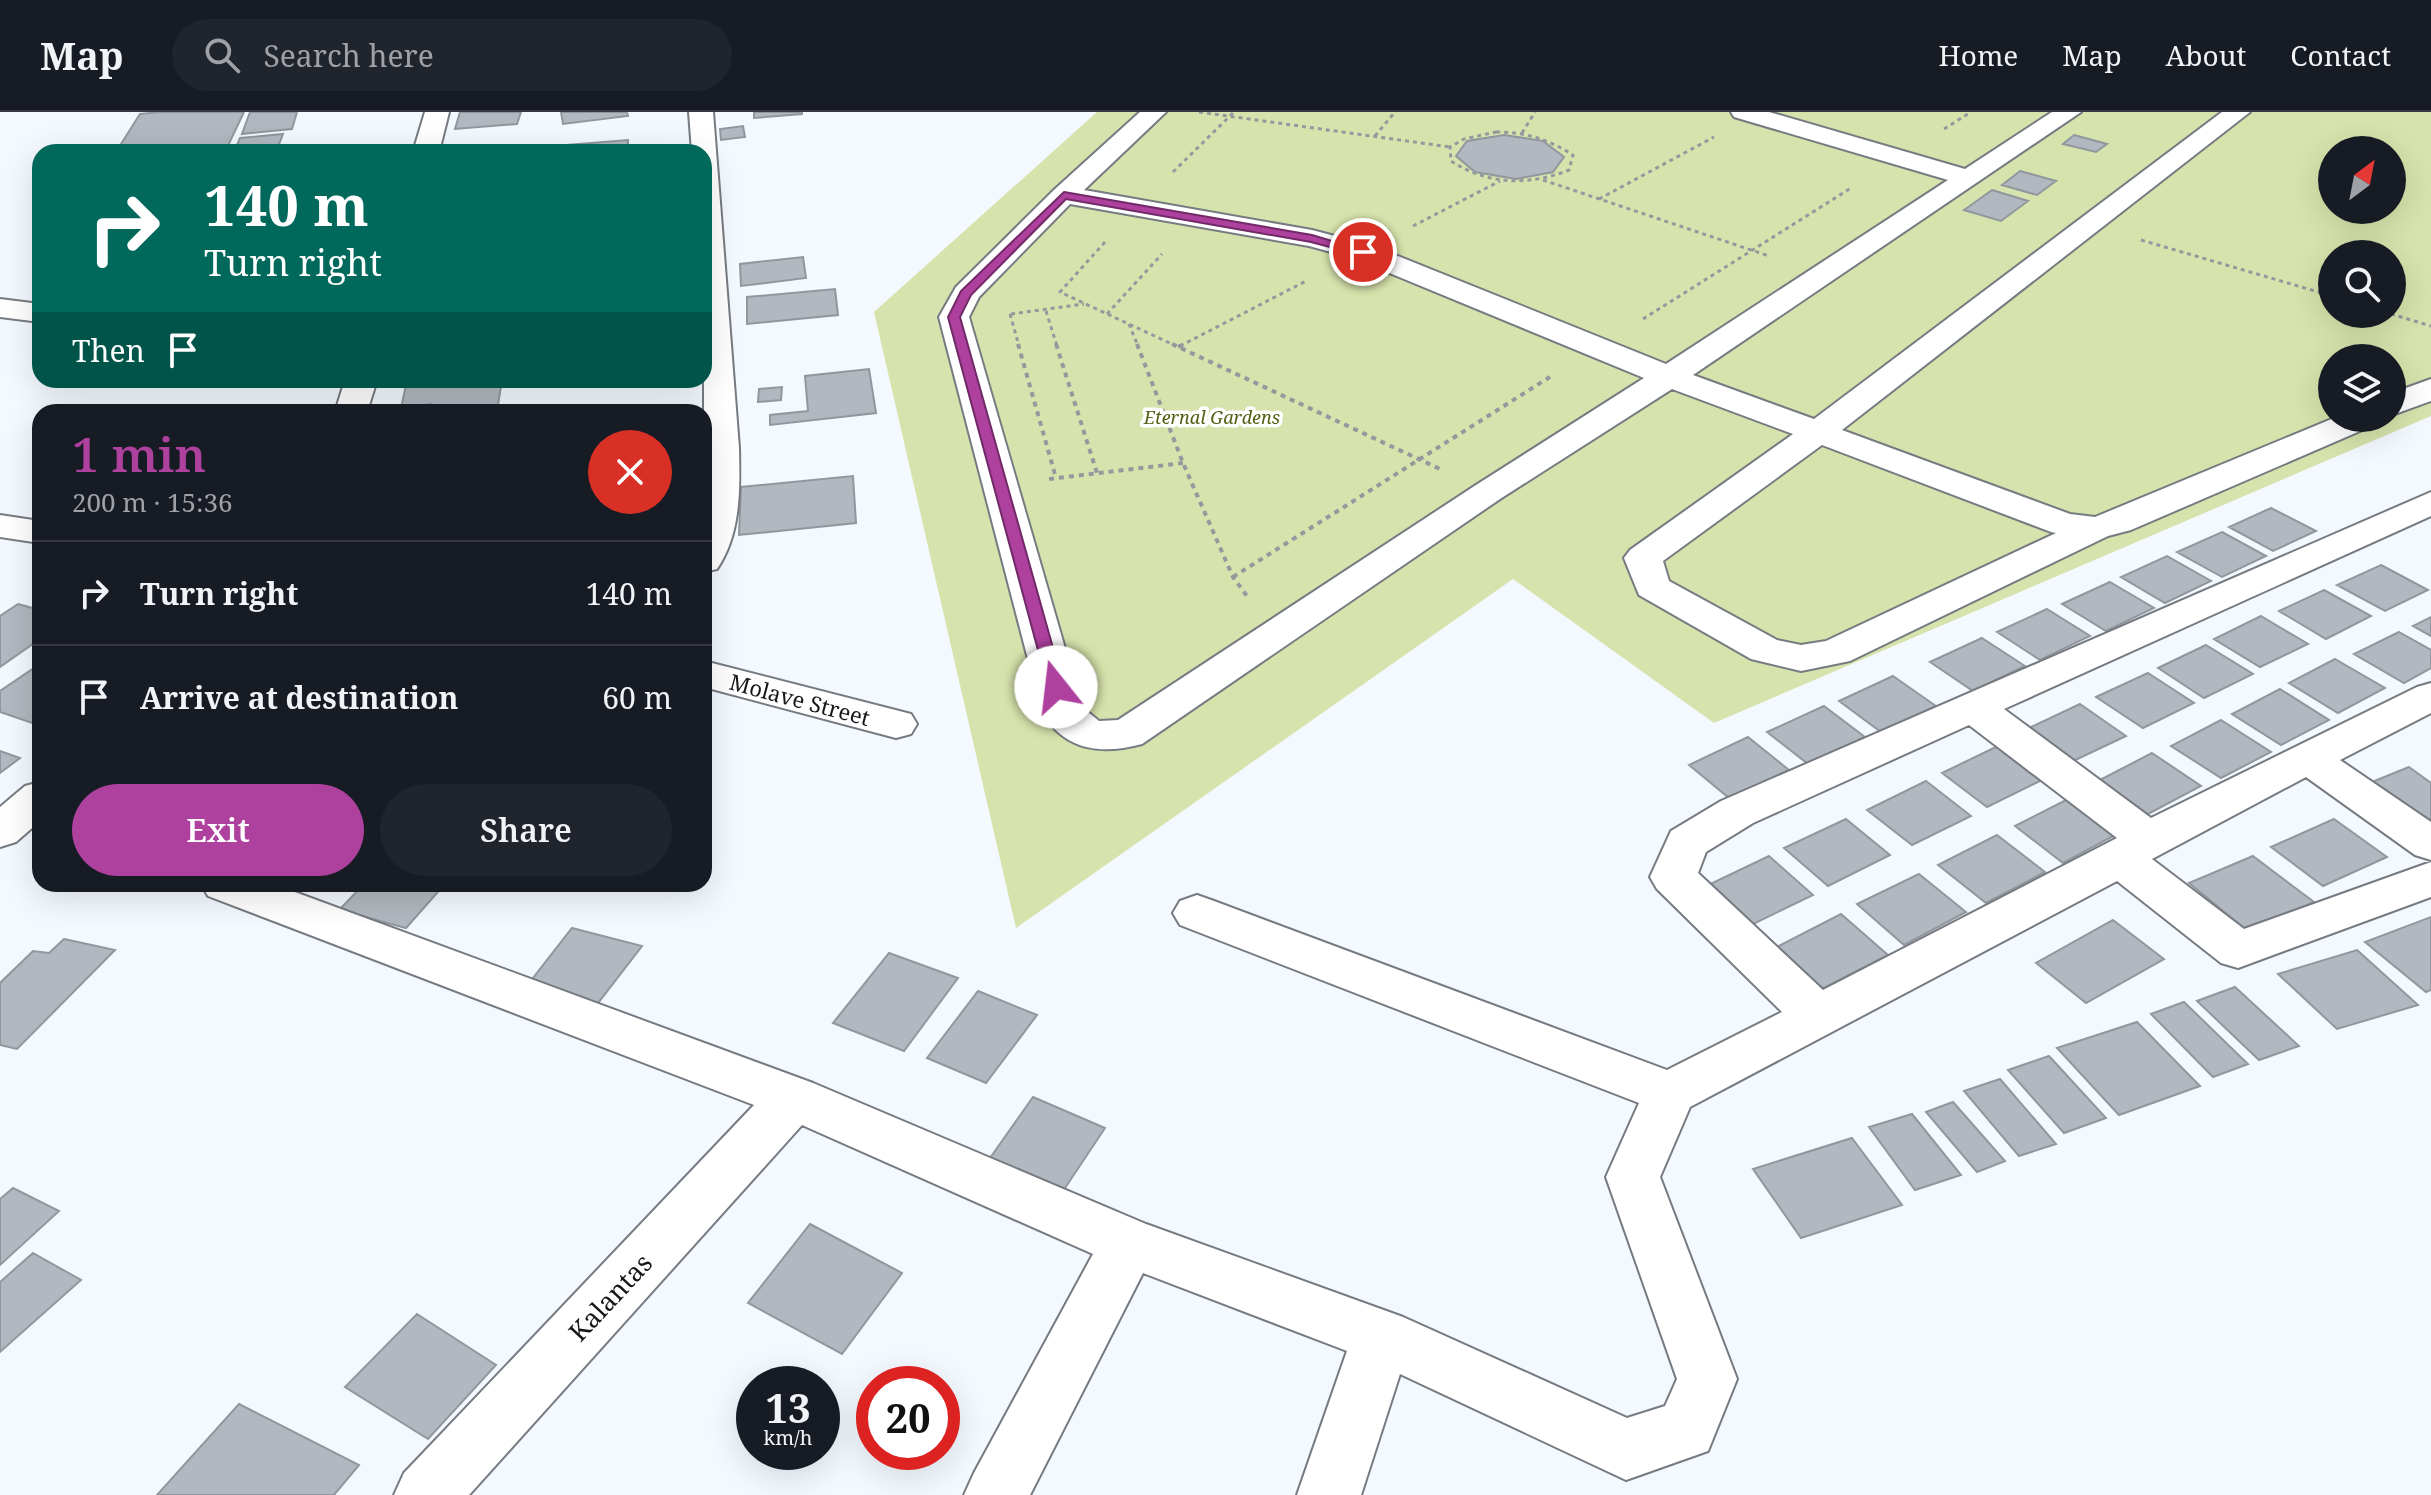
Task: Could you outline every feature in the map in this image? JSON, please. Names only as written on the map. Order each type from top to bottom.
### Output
[{"type":"street","points":[[428,144],[437,112]]},
{"type":"street","points":[[701,112],[704,144]]},
{"type":"street","points":[[1154,112],[1064,195],[966,293],[954,317],[1063,713],[1089,735],[1127,734],[1488,492],[2069,112]]},
{"type":"street","points":[[2238,112],[1817,433],[1643,558],[1652,587],[1765,650],[1801,658],[1836,652],[2095,528],[2118,522],[2329,432]]},
{"type":"street","points":[[1749,114],[1968,178]]},
{"type":"street","points":[[1064,195],[1312,238],[1363,252],[1668,377],[2064,524],[2095,528]]},
{"type":"street","points":[[712,238],[720,498],[712,548]]},
{"type":"street","points":[[0,308],[32,312]]},
{"type":"street","points":[[2406,399],[2431,389]]},
{"type":"street","points":[[1818,1016],[1673,877],[1687,842],[1737,812],[2431,503]]},
{"type":"street","points":[[0,526],[32,531]]},
{"type":"street","name":"Molave Street","points":[[712,676],[896,724]]},
{"type":"street","points":[[245,892],[794,1098],[1129,1243],[1382,1336],[1626,1449],[1686,1430],[1707,1379],[1633,1177],[1670,1093],[2308,758],[2428,702]]},
{"type":"street","points":[[1973,707],[2134,849],[2238,950],[2431,879]]},
{"type":"street","points":[[2308,758],[2431,844]]},
{"type":"street","points":[[1197,913],[1670,1093]]},
{"type":"street","name":"Kalantas","points":[[426,1495],[794,1098]]},
{"type":"street","points":[[996,1495],[1129,1243]]},
{"type":"street","points":[[1329,1495],[1382,1336]]},
{"type":"path","points":[[1198,112],[1450,147],[1465,137],[1491,132],[1522,133],[1555,141],[1573,155],[1569,170],[1543,180],[1500,181],[1469,173],[1451,161],[1450,147]]},
{"type":"path","points":[[1234,112],[1137,208],[1060,292],[1488,492]]},
{"type":"path","points":[[1375,137],[1395,112]]},
{"type":"path","points":[[1522,133],[1535,112]]},
{"type":"path","points":[[1599,199],[1749,114]]},
{"type":"path","points":[[1543,180],[1823,275]]},
{"type":"path","points":[[1107,314],[1196,218]]},
{"type":"path","points":[[2090,225],[2318,292]]},
{"type":"path","points":[[1056,478],[1010,314],[1087,304]]},
{"type":"path","points":[[1046,311],[1097,473]]},
{"type":"path","points":[[2406,318],[2431,326]]},
{"type":"path","points":[[1129,324],[1183,463],[1233,577],[1277,635]]},
{"type":"path","points":[[1000,485],[1183,463]]},
{"type":"green space","name":"Eternal Gardens","points":[[1097,112],[2431,112],[2431,416],[2406,427],[2406,344],[2318,344],[2318,432],[2394,432],[1714,723],[1513,579],[1016,928],[874,312]]},
{"type":"building","points":[[244,112],[229,144],[121,144],[140,114]]},
{"type":"building","points":[[250,112],[297,112],[292,129],[242,134]]},
{"type":"building","points":[[460,112],[521,112],[517,124],[455,129]]},
{"type":"building","points":[[561,112],[627,112],[628,116],[563,124]]},
{"type":"building","points":[[754,112],[802,112],[802,114],[754,118]]},
{"type":"building","points":[[743,126],[745,137],[721,140],[720,129]]},
{"type":"building","points":[[283,134],[279,144],[237,144],[240,138]]},
{"type":"building","points":[[1504,135],[1543,141],[1564,157],[1553,172],[1516,179],[1475,172],[1456,156],[1467,141]]},
{"type":"building","points":[[2074,135],[2107,144],[2096,152],[2063,144]]},
{"type":"building","points":[[628,140],[628,144],[579,144]]},
{"type":"building","points":[[2020,171],[2056,181],[2037,195],[2002,185]]},
{"type":"building","points":[[1992,190],[2028,201],[2001,221],[1964,210]]},
{"type":"building","points":[[803,257],[806,278],[741,286],[740,264]]},
{"type":"building","points":[[835,289],[838,315],[747,324],[747,297]]},
{"type":"building","points":[[869,369],[876,413],[770,425],[770,415],[808,411],[805,376]]},
{"type":"building","points":[[782,387],[781,400],[758,402],[759,389]]},
{"type":"building","points":[[405,388],[501,388],[498,404],[402,404]]},
{"type":"building","points":[[853,476],[856,523],[739,535],[741,487]]},
{"type":"building","points":[[2271,508],[2316,531],[2273,551],[2229,527]]},
{"type":"building","points":[[2222,532],[2266,556],[2222,577],[2177,552]]},
{"type":"building","points":[[2167,556],[2211,581],[2165,603],[2121,577]]},
{"type":"building","points":[[2381,565],[2428,590],[2385,611],[2337,585]]},
{"type":"building","points":[[2110,582],[2154,608],[2106,631],[2062,604]]},
{"type":"building","points":[[2324,590],[2371,616],[2326,639],[2279,611]]},
{"type":"building","points":[[18,604],[32,608],[32,645],[0,667],[0,616]]},
{"type":"building","points":[[2047,609],[2090,636],[2040,660],[1997,632]]},
{"type":"building","points":[[2261,616],[2308,644],[2260,667],[2214,639]]},
{"type":"building","points":[[2431,617],[2431,636],[2413,626]]},
{"type":"building","points":[[2399,632],[2431,650],[2431,668],[2404,683],[2354,654]]},
{"type":"building","points":[[1982,638],[2025,666],[1973,691],[1930,662]]},
{"type":"building","points":[[2206,645],[2253,674],[2204,698],[2158,668]]},
{"type":"building","points":[[2335,659],[2385,688],[2338,713],[2289,683]]},
{"type":"building","points":[[32,669],[32,723],[0,712],[0,691]]},
{"type":"building","points":[[2148,673],[2194,703],[2143,728],[2096,697]]},
{"type":"building","points":[[1893,676],[1936,706],[1881,732],[1839,701]]},
{"type":"building","points":[[2280,689],[2329,720],[2281,745],[2232,714]]},
{"type":"building","points":[[2080,704],[2126,736],[2071,762],[2027,729]]},
{"type":"building","points":[[1824,706],[1865,737],[1808,764],[1767,732]]},
{"type":"building","points":[[2221,720],[2271,752],[2221,778],[2171,746]]},
{"type":"building","points":[[1748,737],[1789,770],[1729,798],[1689,765]]},
{"type":"building","points":[[1998,746],[2044,779],[1987,807],[1942,773]]},
{"type":"building","points":[[0,751],[20,758],[0,773]]},
{"type":"building","points":[[2152,753],[2201,786],[2148,814],[2100,780]]},
{"type":"building","points":[[2409,767],[2431,783],[2431,825],[2372,782]]},
{"type":"building","points":[[1926,781],[1971,816],[1912,845],[1867,810]]},
{"type":"building","points":[[2070,798],[2119,833],[2063,863],[2015,826]]},
{"type":"building","points":[[1846,819],[1890,855],[1828,886],[1784,848]]},
{"type":"building","points":[[2334,819],[2387,857],[2323,886],[2271,847]]},
{"type":"building","points":[[1997,835],[2045,872],[1986,903],[1938,865]]},
{"type":"building","points":[[1769,856],[1813,895],[1747,927],[1704,887]]},
{"type":"building","points":[[2253,856],[2314,902],[2249,932],[2189,883]]},
{"type":"building","points":[[1919,874],[1966,912],[1904,945],[1857,904]]},
{"type":"building","points":[[356,892],[438,892],[406,928],[339,910]]},
{"type":"building","points":[[1841,914],[1888,955],[1822,989],[1777,947]]},
{"type":"building","points":[[2431,917],[2431,990],[2426,992],[2365,942]]},
{"type":"building","points":[[2113,920],[2164,959],[2086,1003],[2036,963]]},
{"type":"building","points":[[572,928],[642,946],[595,1007],[526,987]]},
{"type":"building","points":[[64,939],[115,950],[17,1049],[0,1045],[0,983],[33,951],[49,953]]},
{"type":"building","points":[[2357,950],[2418,1005],[2337,1029],[2278,974]]},
{"type":"building","points":[[889,953],[958,978],[904,1051],[833,1023]]},
{"type":"building","points":[[2235,987],[2299,1046],[2259,1060],[2197,1001]]},
{"type":"building","points":[[978,991],[1037,1015],[986,1083],[927,1058]]},
{"type":"building","points":[[2184,1002],[2248,1064],[2213,1077],[2151,1014]]},
{"type":"building","points":[[2137,1022],[2200,1086],[2119,1115],[2057,1048]]},
{"type":"building","points":[[2049,1056],[2106,1118],[2064,1133],[2008,1070]]},
{"type":"building","points":[[2000,1079],[2056,1144],[2019,1156],[1964,1091]]},
{"type":"building","points":[[1033,1097],[1105,1128],[1063,1191],[990,1158]]},
{"type":"building","points":[[1953,1102],[2005,1161],[1977,1172],[1926,1112]]},
{"type":"building","points":[[1912,1114],[1961,1175],[1915,1190],[1869,1127]]},
{"type":"building","points":[[1852,1138],[1902,1205],[1801,1238],[1753,1169]]},
{"type":"building","points":[[13,1188],[59,1211],[0,1265],[0,1199]]},
{"type":"building","points":[[810,1224],[902,1273],[842,1354],[748,1303]]},
{"type":"building","points":[[33,1253],[81,1280],[0,1352],[0,1282]]},
{"type":"building","points":[[417,1314],[496,1365],[428,1439],[345,1387]]},
{"type":"building","points":[[239,1404],[359,1465],[334,1495],[157,1495]]},
{"type":"route","points":[[1056,687],[954,317],[966,293],[1064,195],[1312,238],[1363,252]]}]
